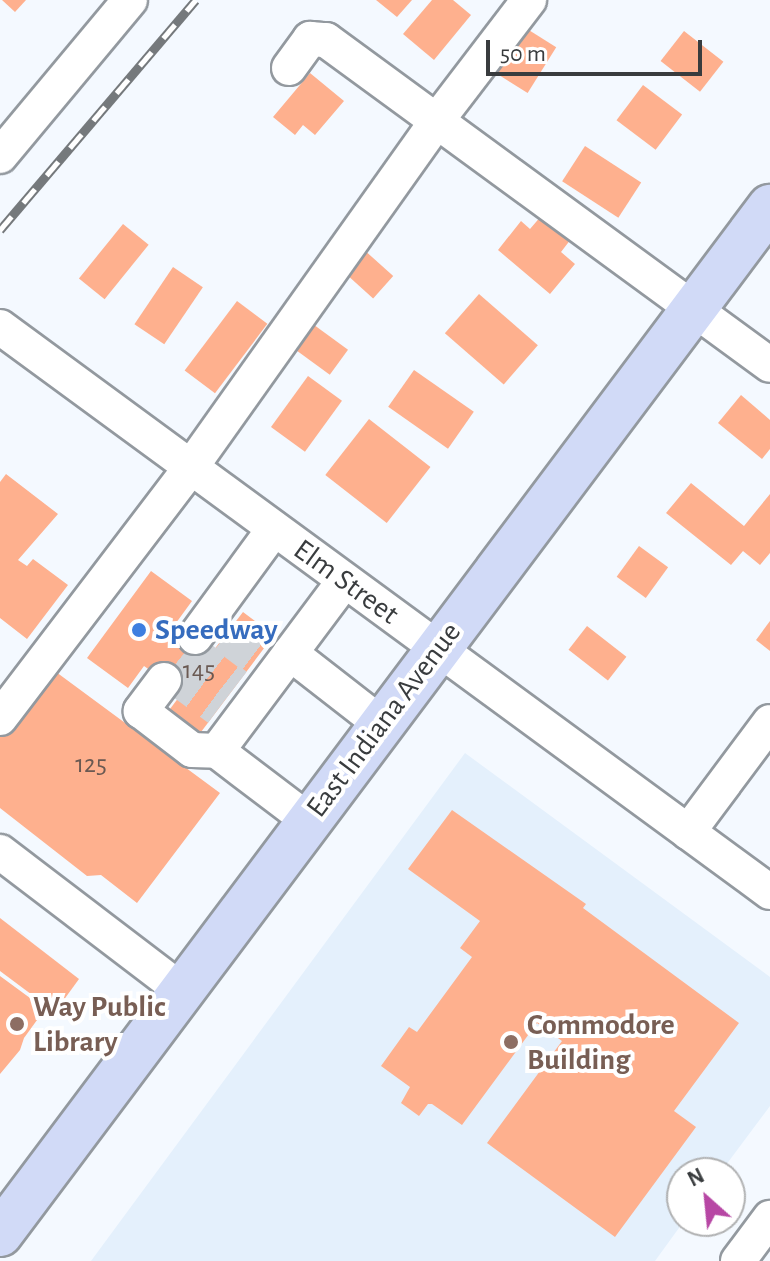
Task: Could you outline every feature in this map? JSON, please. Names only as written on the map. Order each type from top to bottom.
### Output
[{"type":"main road","name":"East Indiana Avenue","points":[[0,1234],[380,723],[770,207]]},
{"type":"street","points":[[0,156],[130,0]]},
{"type":"street","points":[[0,718],[191,467],[438,119],[529,0]]},
{"type":"street","points":[[289,68],[310,39],[323,38],[438,119],[770,365]]},
{"type":"street","name":"Elm Street","points":[[0,327],[770,892]]},
{"type":"street","points":[[209,631],[274,529]]},
{"type":"street","points":[[164,680],[141,711],[192,750],[248,695],[344,581]]},
{"type":"street","points":[[248,695],[380,723]]},
{"type":"street","points":[[248,695],[308,820]]},
{"type":"street","points":[[688,832],[770,722]]},
{"type":"street","points":[[0,852],[181,990]]},
{"type":"street","points":[[738,1261],[770,1218]]},
{"type":"shaded area","name":"Commodore Building","points":[[465,753],[770,977],[770,1106],[732,1157],[666,1157],[666,1237],[672,1237],[655,1261],[91,1261]]},
{"type":"building","points":[[2,0],[26,0],[15,12]]},
{"type":"building","points":[[376,0],[412,0],[397,17]]},
{"type":"building","points":[[432,0],[453,0],[471,15],[434,60],[403,34]]},
{"type":"building","points":[[524,27],[556,47],[528,93],[495,73]]},
{"type":"building","points":[[684,31],[723,62],[700,92],[661,61]]},
{"type":"building","points":[[310,73],[344,101],[315,135],[303,125],[295,135],[273,117]]},
{"type":"building","points":[[643,85],[682,114],[656,150],[617,120]]},
{"type":"building","points":[[585,146],[641,182],[618,218],[562,181]]},
{"type":"building","points":[[542,215],[571,239],[561,252],[575,264],[550,294],[498,250],[521,221],[530,229]]},
{"type":"building","points":[[123,224],[149,245],[105,299],[79,278]]},
{"type":"building","points":[[362,248],[393,276],[373,298],[342,270]]},
{"type":"building","points":[[173,267],[203,287],[164,344],[134,324]]},
{"type":"building","points":[[479,294],[538,345],[504,384],[445,333]]},
{"type":"building","points":[[237,301],[267,324],[215,393],[185,370]]},
{"type":"building","points":[[310,322],[348,350],[330,375],[292,347]]},
{"type":"building","points":[[414,370],[474,412],[448,449],[388,407]]},
{"type":"building","points":[[308,376],[342,401],[305,452],[271,427]]},
{"type":"building","points":[[741,395],[770,420],[770,449],[762,459],[718,423]]},
{"type":"building","points":[[369,419],[430,467],[387,523],[325,475]]},
{"type":"building","points":[[6,474],[58,514],[18,560],[27,566],[33,559],[68,585],[27,639],[0,618],[0,482]]},
{"type":"building","points":[[691,483],[744,526],[770,494],[770,553],[760,565],[743,551],[731,565],[666,513]]},
{"type":"building","points":[[639,546],[668,567],[646,598],[617,577]]},
{"type":"building","points":[[151,571],[192,601],[176,623],[213,651],[243,612],[274,635],[198,736],[167,713],[182,693],[144,666],[128,688],[87,658]]},
{"type":"building","points":[[770,621],[770,651],[756,640]]},
{"type":"building","points":[[587,626],[626,657],[608,680],[569,650]]},
{"type":"building","points":[[52,669],[220,793],[137,903],[101,875],[87,876],[0,808],[0,737]]},
{"type":"building","name":"Commodore Building","points":[[452,810],[586,904],[583,908],[739,1023],[674,1111],[696,1127],[674,1157],[666,1157],[666,1168],[615,1237],[487,1143],[562,1041],[537,1023],[462,1125],[432,1104],[428,1104],[419,1116],[401,1103],[410,1087],[381,1066],[409,1027],[417,1032],[472,957],[460,948],[480,921],[408,869]]},
{"type":"building","points":[[0,918],[79,979],[55,1012],[0,971]]},
{"type":"building","name":"Way Public Library","points":[[0,976],[45,1009],[24,1038],[20,1050],[0,1074]]},
{"type":"tunnel","points":[[225,636],[256,659]]},
{"type":"tunnel","points":[[188,648],[236,685]]},
{"type":"tunnel","points":[[169,673],[218,709]]},
{"type":"railway","points":[[0,230],[196,0]]},
{"type":"place","name":"Speedway","points":[[139,630]]},
{"type":"place","name":"Way Public Library","points":[[17,1024]]},
{"type":"place","name":"Commodore Building","points":[[511,1042]]}]
